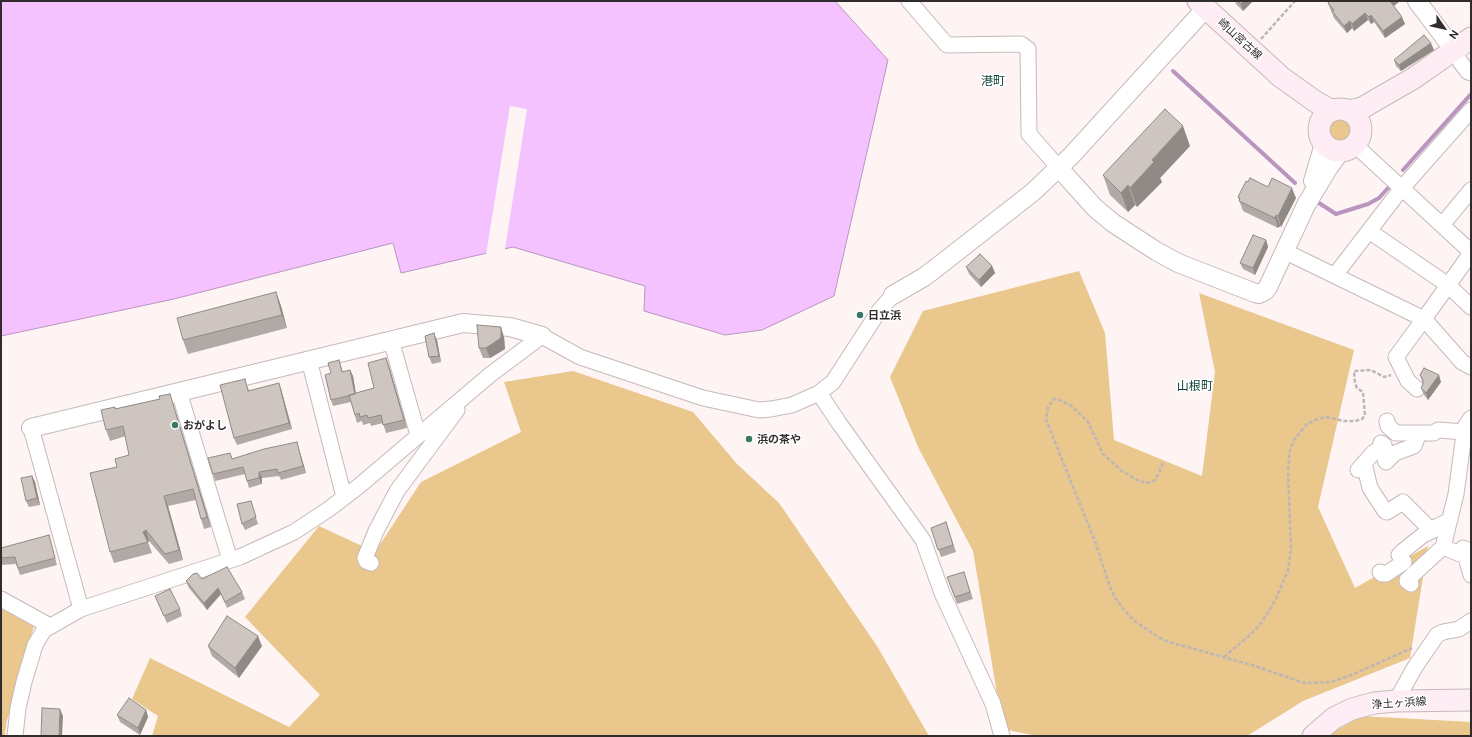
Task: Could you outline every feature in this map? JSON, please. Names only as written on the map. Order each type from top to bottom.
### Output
[{"type":"main road","name":"崎山宮古線","points":[[1202,5],[1281,77],[1316,119],[1340,130]]},
{"type":"main road","points":[[1340,130],[1471,38]]},
{"type":"main road","name":"浄土ヶ浜線","points":[[1313,736],[1334,718],[1352,709],[1374,703],[1396,701],[1471,700]]},
{"type":"street","points":[[909,1],[947,45],[1021,44],[1028,49],[1029,134],[1095,208],[1113,223],[1156,251],[1178,263],[1255,294],[1265,291],[1306,205],[1337,156],[1340,130]]},
{"type":"street","points":[[1417,1],[1454,50],[1461,63],[1468,72],[1471,73]]},
{"type":"street","points":[[81,609],[31,428],[463,323],[510,326],[542,336],[580,357],[703,398],[759,410],[792,405],[819,392],[833,382],[879,311],[892,295],[924,277],[936,268],[1033,192],[1058,168],[1202,5]]},
{"type":"street","points":[[1335,275],[1402,188],[1471,110]]},
{"type":"street","points":[[1340,130],[1471,252],[1396,357],[1408,381],[1417,389]]},
{"type":"street","points":[[1442,225],[1471,190]]},
{"type":"street","points":[[1369,231],[1448,285],[1471,307]]},
{"type":"street","points":[[1284,251],[1424,319],[1462,362],[1471,366]]},
{"type":"street","points":[[15,736],[18,708],[35,645],[44,630],[81,609],[230,560],[294,532],[329,509],[491,374],[542,336]]},
{"type":"street","points":[[391,340],[418,435]]},
{"type":"street","points":[[309,360],[344,497]]},
{"type":"street","points":[[179,392],[230,560]]},
{"type":"street","points":[[371,563],[366,561],[365,558],[376,531],[397,491],[470,392]]},
{"type":"street","points":[[819,392],[839,424],[923,540],[942,593],[993,704],[1002,736]]},
{"type":"street","points":[[1411,584],[1407,580],[1443,547],[1443,524],[1456,494],[1465,427],[1471,418]]},
{"type":"street","points":[[1387,421],[1388,426],[1396,433],[1434,433],[1438,430],[1465,432]]},
{"type":"street","points":[[1419,433],[1414,446],[1395,452],[1386,462],[1384,445],[1381,443],[1379,449],[1361,467],[1370,488],[1385,511],[1387,512],[1403,502],[1428,527],[1443,524]]},
{"type":"street","points":[[1380,572],[1382,574],[1386,574],[1404,562],[1400,555],[1403,551],[1423,534],[1436,529],[1443,524]]},
{"type":"street","points":[[1443,547],[1460,554],[1463,548],[1471,552]]},
{"type":"street","points":[[1471,555],[1467,561],[1471,575]]},
{"type":"street","points":[[1,599],[50,626]]},
{"type":"street","points":[[1396,701],[1415,667],[1437,636],[1443,632],[1459,629],[1471,621]]},
{"type":"path","points":[[1260,41],[1295,1]]},
{"type":"path","points":[[1224,658],[1262,622],[1275,601],[1288,570],[1292,549],[1288,471],[1290,450],[1294,440],[1307,424],[1314,420],[1326,417],[1344,421],[1355,421],[1362,419],[1365,415],[1363,392],[1357,388],[1354,371],[1371,370],[1384,377],[1403,371]]},
{"type":"path","points":[[1162,463],[1156,480],[1146,484],[1137,480],[1103,454],[1088,422],[1072,406],[1054,399],[1048,407],[1046,419],[1096,544],[1110,587],[1121,605],[1136,622],[1160,638],[1189,649],[1224,658],[1304,683],[1331,682],[1349,676],[1408,649],[1432,642]]},
{"type":"shaded area","points":[[1,1],[835,1],[888,60],[834,296],[762,330],[725,335],[644,311],[645,286],[513,247],[401,273],[393,243],[174,299],[1,336]]},
{"type":"shaded area","points":[[1340,118],[1348,122],[1352,130],[1348,138],[1340,142],[1332,138],[1328,130],[1332,122]]},
{"type":"shaded area","points":[[1079,271],[1105,333],[1114,440],[1202,476],[1215,372],[1199,293],[1354,350],[1318,507],[1355,588],[1428,546],[1410,658],[1303,701],[1247,736],[1037,736],[1003,729],[973,551],[918,447],[890,377],[923,311]]},
{"type":"shaded area","points":[[573,371],[693,412],[737,464],[779,503],[877,646],[929,736],[152,736],[158,716],[132,699],[150,658],[289,727],[320,695],[245,617],[319,526],[375,552],[421,482],[521,432],[504,382]]},
{"type":"shaded area","points":[[1,604],[34,626],[6,724],[5,736],[1,736]]},
{"type":"shaded area","points":[[1361,716],[1471,722],[1471,736],[1327,736]]},
{"type":"pier","points":[[510,106],[527,109],[505,251],[486,255]]},
{"type":"building","points":[[1330,1],[1390,1],[1402,17],[1383,31],[1371,15],[1369,17],[1365,13],[1352,24],[1350,21],[1344,26],[1332,11],[1334,10],[1328,3]]},
{"type":"building","points":[[1424,35],[1431,43],[1399,65],[1394,60]]},
{"type":"building","points":[[1165,109],[1183,126],[1152,160],[1154,162],[1130,188],[1128,185],[1121,193],[1103,175]]},
{"type":"building","points":[[1250,178],[1268,187],[1272,178],[1292,188],[1278,216],[1276,215],[1275,218],[1239,201],[1240,198],[1238,197],[1246,181],[1248,182]]},
{"type":"building","points":[[1253,235],[1266,240],[1253,268],[1240,263]]},
{"type":"building","points":[[980,254],[992,266],[979,280],[966,267]]},
{"type":"building","points":[[276,292],[282,315],[183,340],[177,318]]},
{"type":"building","points":[[477,325],[501,327],[501,338],[486,348],[479,348]]},
{"type":"building","points":[[434,333],[439,356],[429,357],[425,336]]},
{"type":"building","points":[[386,358],[404,420],[383,425],[381,415],[368,418],[367,415],[360,417],[359,413],[355,415],[349,395],[374,388],[368,363]]},
{"type":"building","points":[[339,360],[342,372],[350,370],[355,394],[331,400],[325,375],[331,373],[328,363]]},
{"type":"building","points":[[1424,368],[1439,375],[1426,393],[1421,388],[1423,380],[1420,375]]},
{"type":"building","points":[[245,379],[248,391],[279,383],[289,423],[234,438],[220,385]]},
{"type":"building","points":[[170,394],[207,517],[201,519],[193,489],[164,496],[179,550],[165,554],[146,530],[143,532],[148,542],[110,552],[90,473],[117,467],[115,459],[129,455],[123,426],[106,430],[101,410],[115,407],[115,409],[160,399],[159,396]]},
{"type":"building","points":[[297,442],[303,466],[278,473],[277,469],[259,472],[259,478],[247,481],[243,467],[213,474],[208,458],[230,453],[232,459],[264,449]]},
{"type":"building","points":[[32,476],[37,498],[26,501],[21,478]]},
{"type":"building","points":[[251,501],[256,517],[242,524],[237,504]]},
{"type":"building","points":[[946,522],[953,545],[938,550],[931,528]]},
{"type":"building","points":[[49,535],[55,558],[18,568],[15,557],[1,558],[1,548]]},
{"type":"building","points":[[227,567],[242,592],[225,602],[218,588],[204,603],[186,581],[193,574],[197,573],[202,579]]},
{"type":"building","points":[[964,572],[970,592],[955,597],[947,577]]},
{"type":"building","points":[[170,589],[180,609],[164,616],[155,596]]},
{"type":"building","points":[[227,616],[258,636],[235,668],[208,646]]},
{"type":"building","points":[[129,698],[146,710],[138,728],[117,715]]},
{"type":"building","points":[[42,708],[60,709],[59,736],[41,736]]},
{"type":"waterway","points":[[1173,71],[1295,183]]},
{"type":"waterway","points":[[1403,170],[1471,94]]},
{"type":"waterway","points":[[1319,203],[1336,214],[1368,204],[1379,198],[1388,188]]},
{"type":"place","name":"日立浜","points":[[860,315]]},
{"type":"place","name":"おがよし","points":[[175,425]]},
{"type":"place","name":"浜の茶や","points":[[749,439]]},
{"type":"district","name":"港町","points":[[993,81]]},
{"type":"district","name":"山根町","points":[[1195,386]]}]
